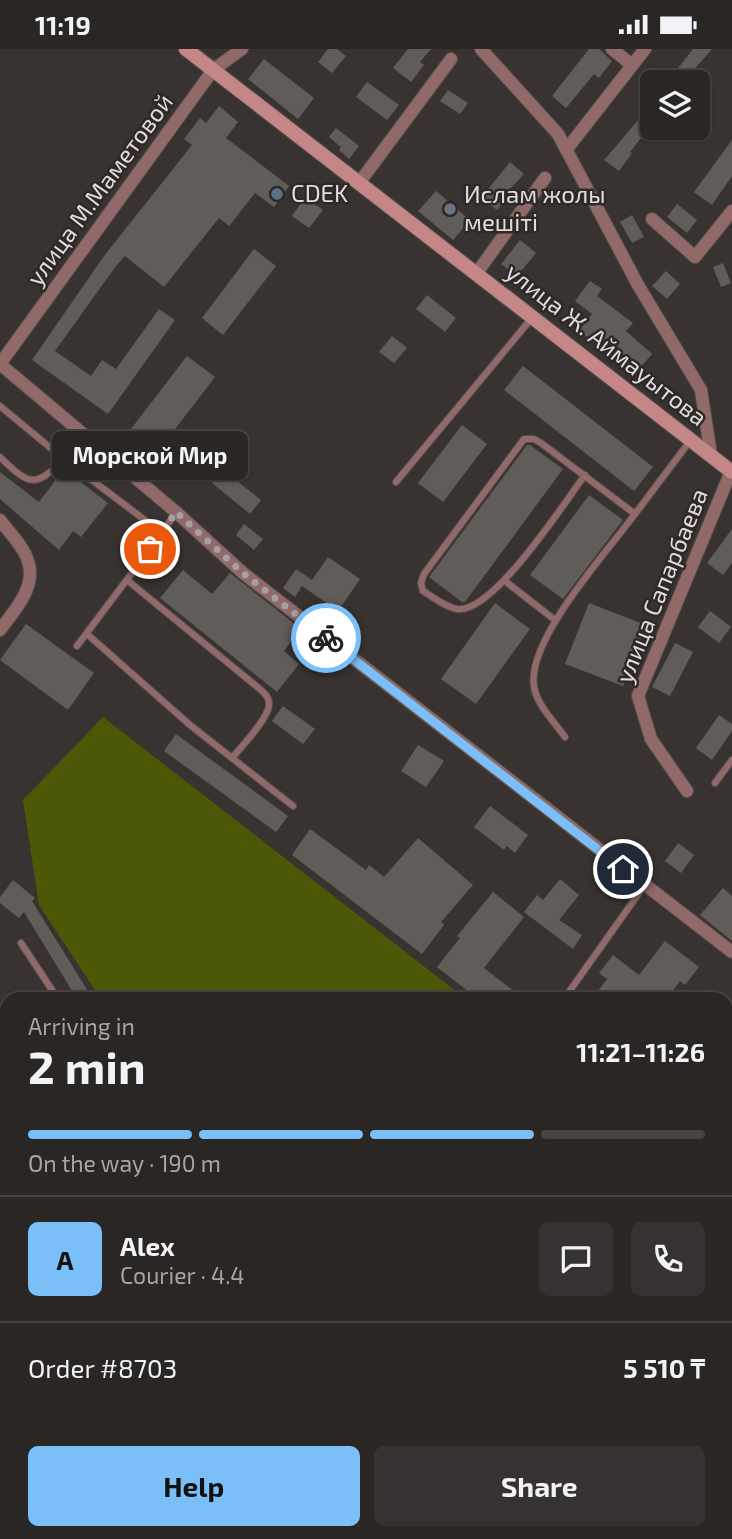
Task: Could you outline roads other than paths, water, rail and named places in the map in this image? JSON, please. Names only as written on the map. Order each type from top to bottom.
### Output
[{"type":"street","name":"улица Ж. Аймауытова","points":[[186,49],[732,471]]},
{"type":"street","name":"улица М.Маметовой","points":[[0,364],[213,70],[242,49]]},
{"type":"street","points":[[481,49],[558,134],[638,285],[701,390],[711,455]]},
{"type":"street","points":[[612,49],[632,65]]},
{"type":"street","points":[[566,150],[645,49]]},
{"type":"street","points":[[359,183],[451,59]]},
{"type":"street","points":[[477,274],[545,178]]},
{"type":"street","points":[[653,219],[695,257],[732,211]]},
{"type":"street","points":[[0,364],[176,512],[243,573],[732,952]]},
{"type":"street","name":"улица Сапарбаева","points":[[687,791],[651,739],[638,696],[732,471]]},
{"type":"street","points":[[0,520],[28,560],[31,578],[25,594],[0,630]]},
{"type":"lane","points":[[396,482],[533,317]]},
{"type":"lane","points":[[0,406],[64,459],[162,533]]},
{"type":"lane","points":[[584,475],[505,581],[485,599],[457,609],[423,591],[421,583],[424,574],[524,439],[534,439],[541,443],[584,475],[635,514]]},
{"type":"lane","points":[[565,737],[537,696],[534,673],[537,656],[555,620],[691,440]]},
{"type":"lane","points":[[0,457],[24,480],[33,481],[52,472],[64,459]]},
{"type":"lane","points":[[77,646],[176,512]]},
{"type":"lane","points":[[127,580],[261,689],[269,699],[269,707],[261,721],[232,758]]},
{"type":"lane","points":[[505,581],[555,620]]},
{"type":"lane","points":[[87,634],[190,725],[293,806]]},
{"type":"lane","points":[[715,783],[732,760]]},
{"type":"lane","points":[[569,992],[644,886]]},
{"type":"lane","points":[[21,943],[53,992]]},
{"type":"place","name":"CDEK","points":[[277,194]]},
{"type":"place","name":"Ислам жолы мешіті","points":[[450,209]]},
{"type":"place","name":"Морской Мир","points":[[150,549]]}]
